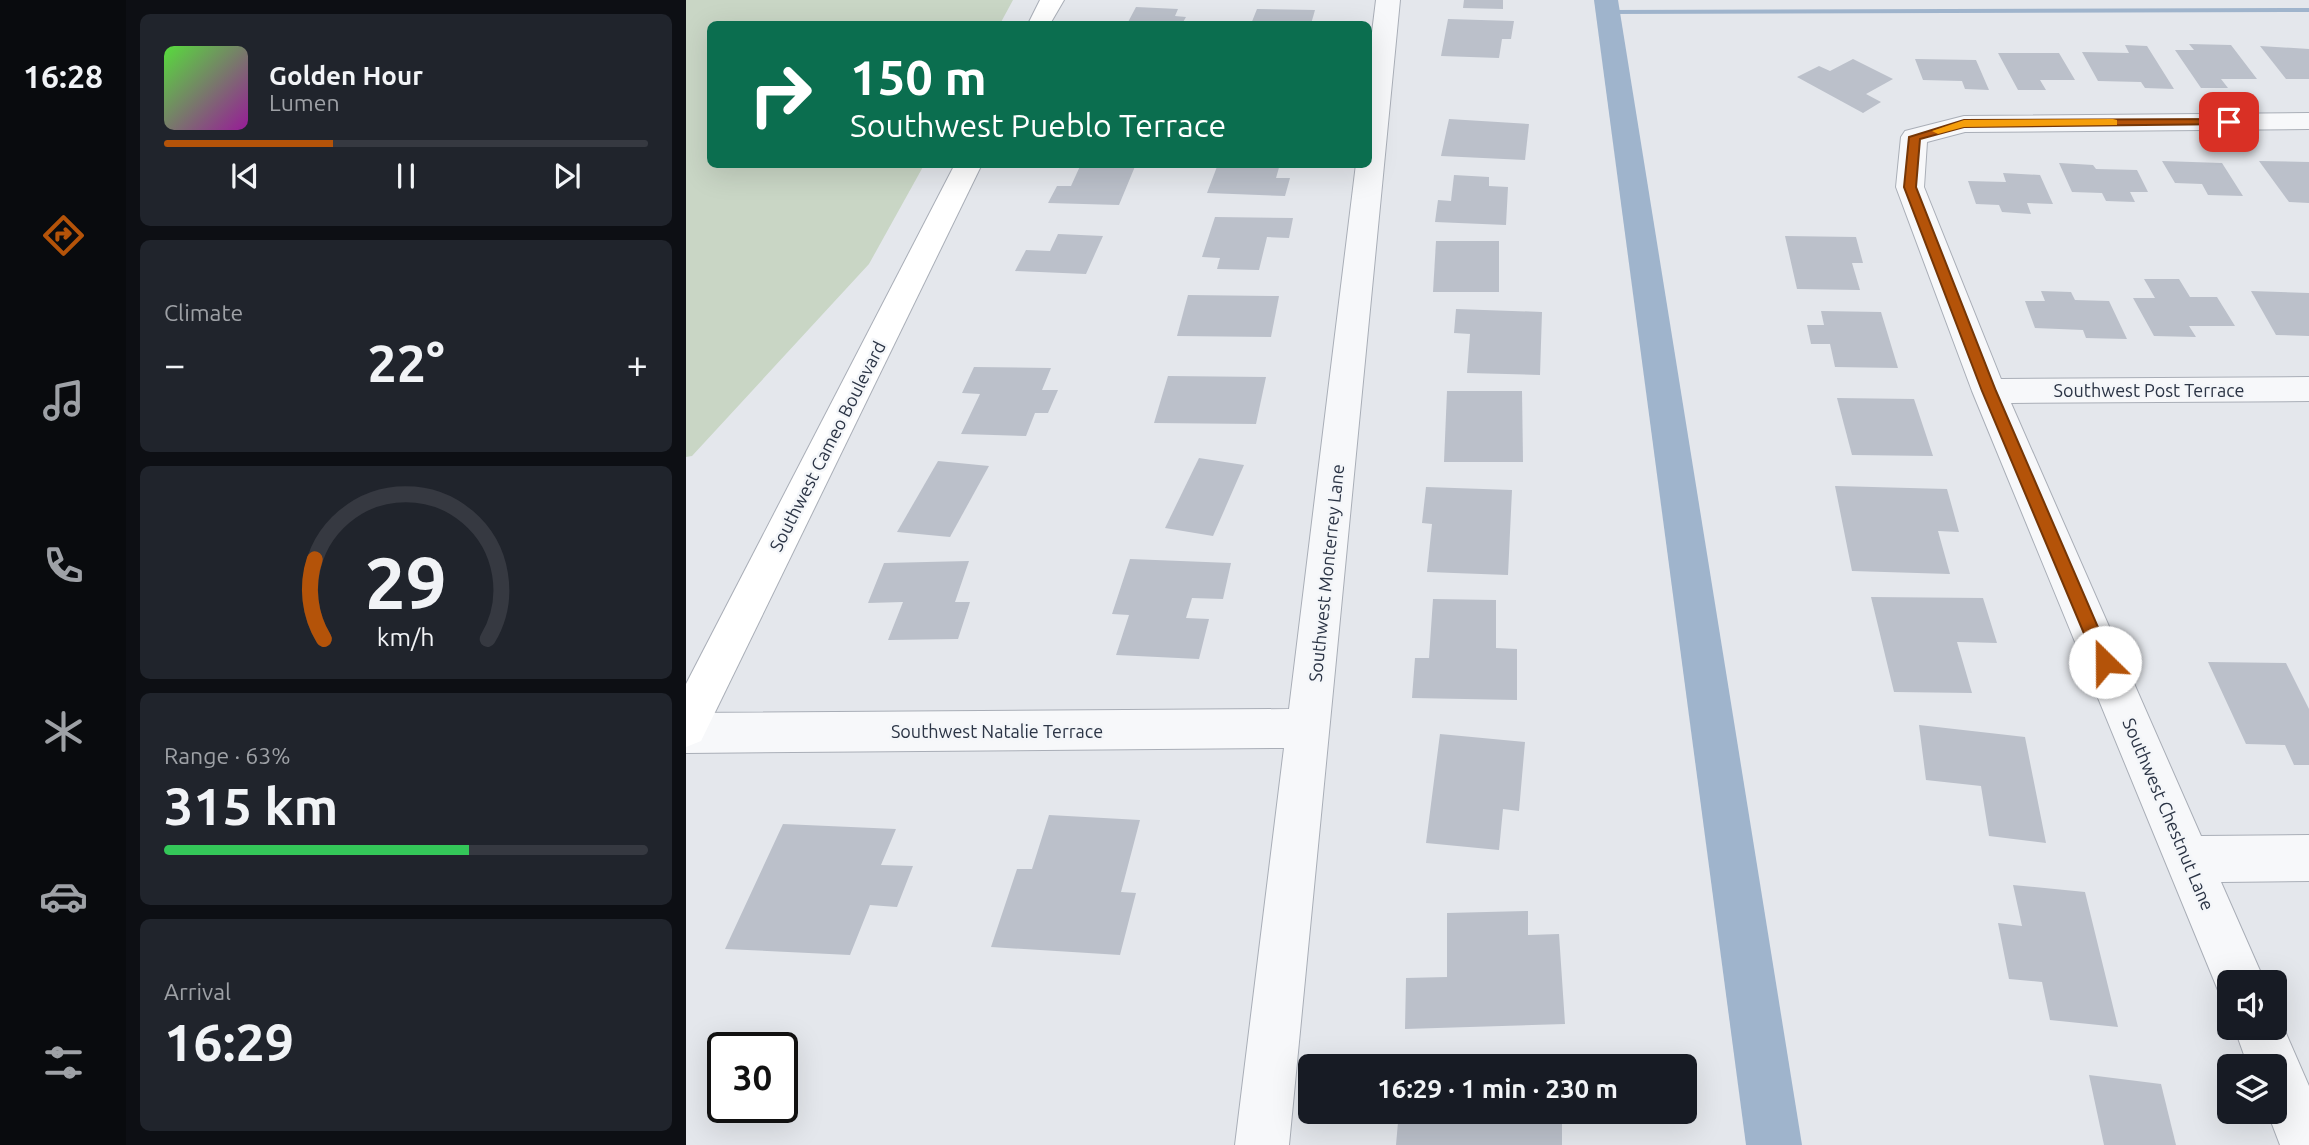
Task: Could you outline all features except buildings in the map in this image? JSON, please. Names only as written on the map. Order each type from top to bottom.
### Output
[{"type":"street","points":[[1041,21],[1052,0]]},
{"type":"street","name":"Southwest Monterrey Lane","points":[[1372,147],[1388,0]]},
{"type":"street","name":"Southwest Chestnut Lane","points":[[2235,970],[1989,391],[1910,187],[1914,137],[1964,124],[2309,121]]},
{"type":"street","name":"Southwest Cameo Boulevard","points":[[686,727],[967,168]]},
{"type":"street","name":"Southwest Monterrey Lane","points":[[1262,1145],[1370,168]]},
{"type":"street","name":"Southwest Post Terrace","points":[[1989,391],[2309,389]]},
{"type":"street","name":"Southwest Natalie Terrace","points":[[686,733],[1309,728]]},
{"type":"street","points":[[2189,859],[2309,859]]},
{"type":"street","points":[[2287,1096],[2307,1145]]},
{"type":"green space","points":[[686,0],[1013,0],[1002,21],[707,21],[707,168],[922,168],[869,264],[692,456],[686,457]]},
{"type":"waterway","points":[[1606,0],[1774,1145]]},
{"type":"waterway","points":[[1608,12],[2309,10]]},
{"type":"slow traffic","points":[[1938,131],[1964,124],[2113,123]]},
{"type":"route","points":[[2105,662],[1989,391],[1910,187],[1914,137],[1964,124],[2229,122]]}]
